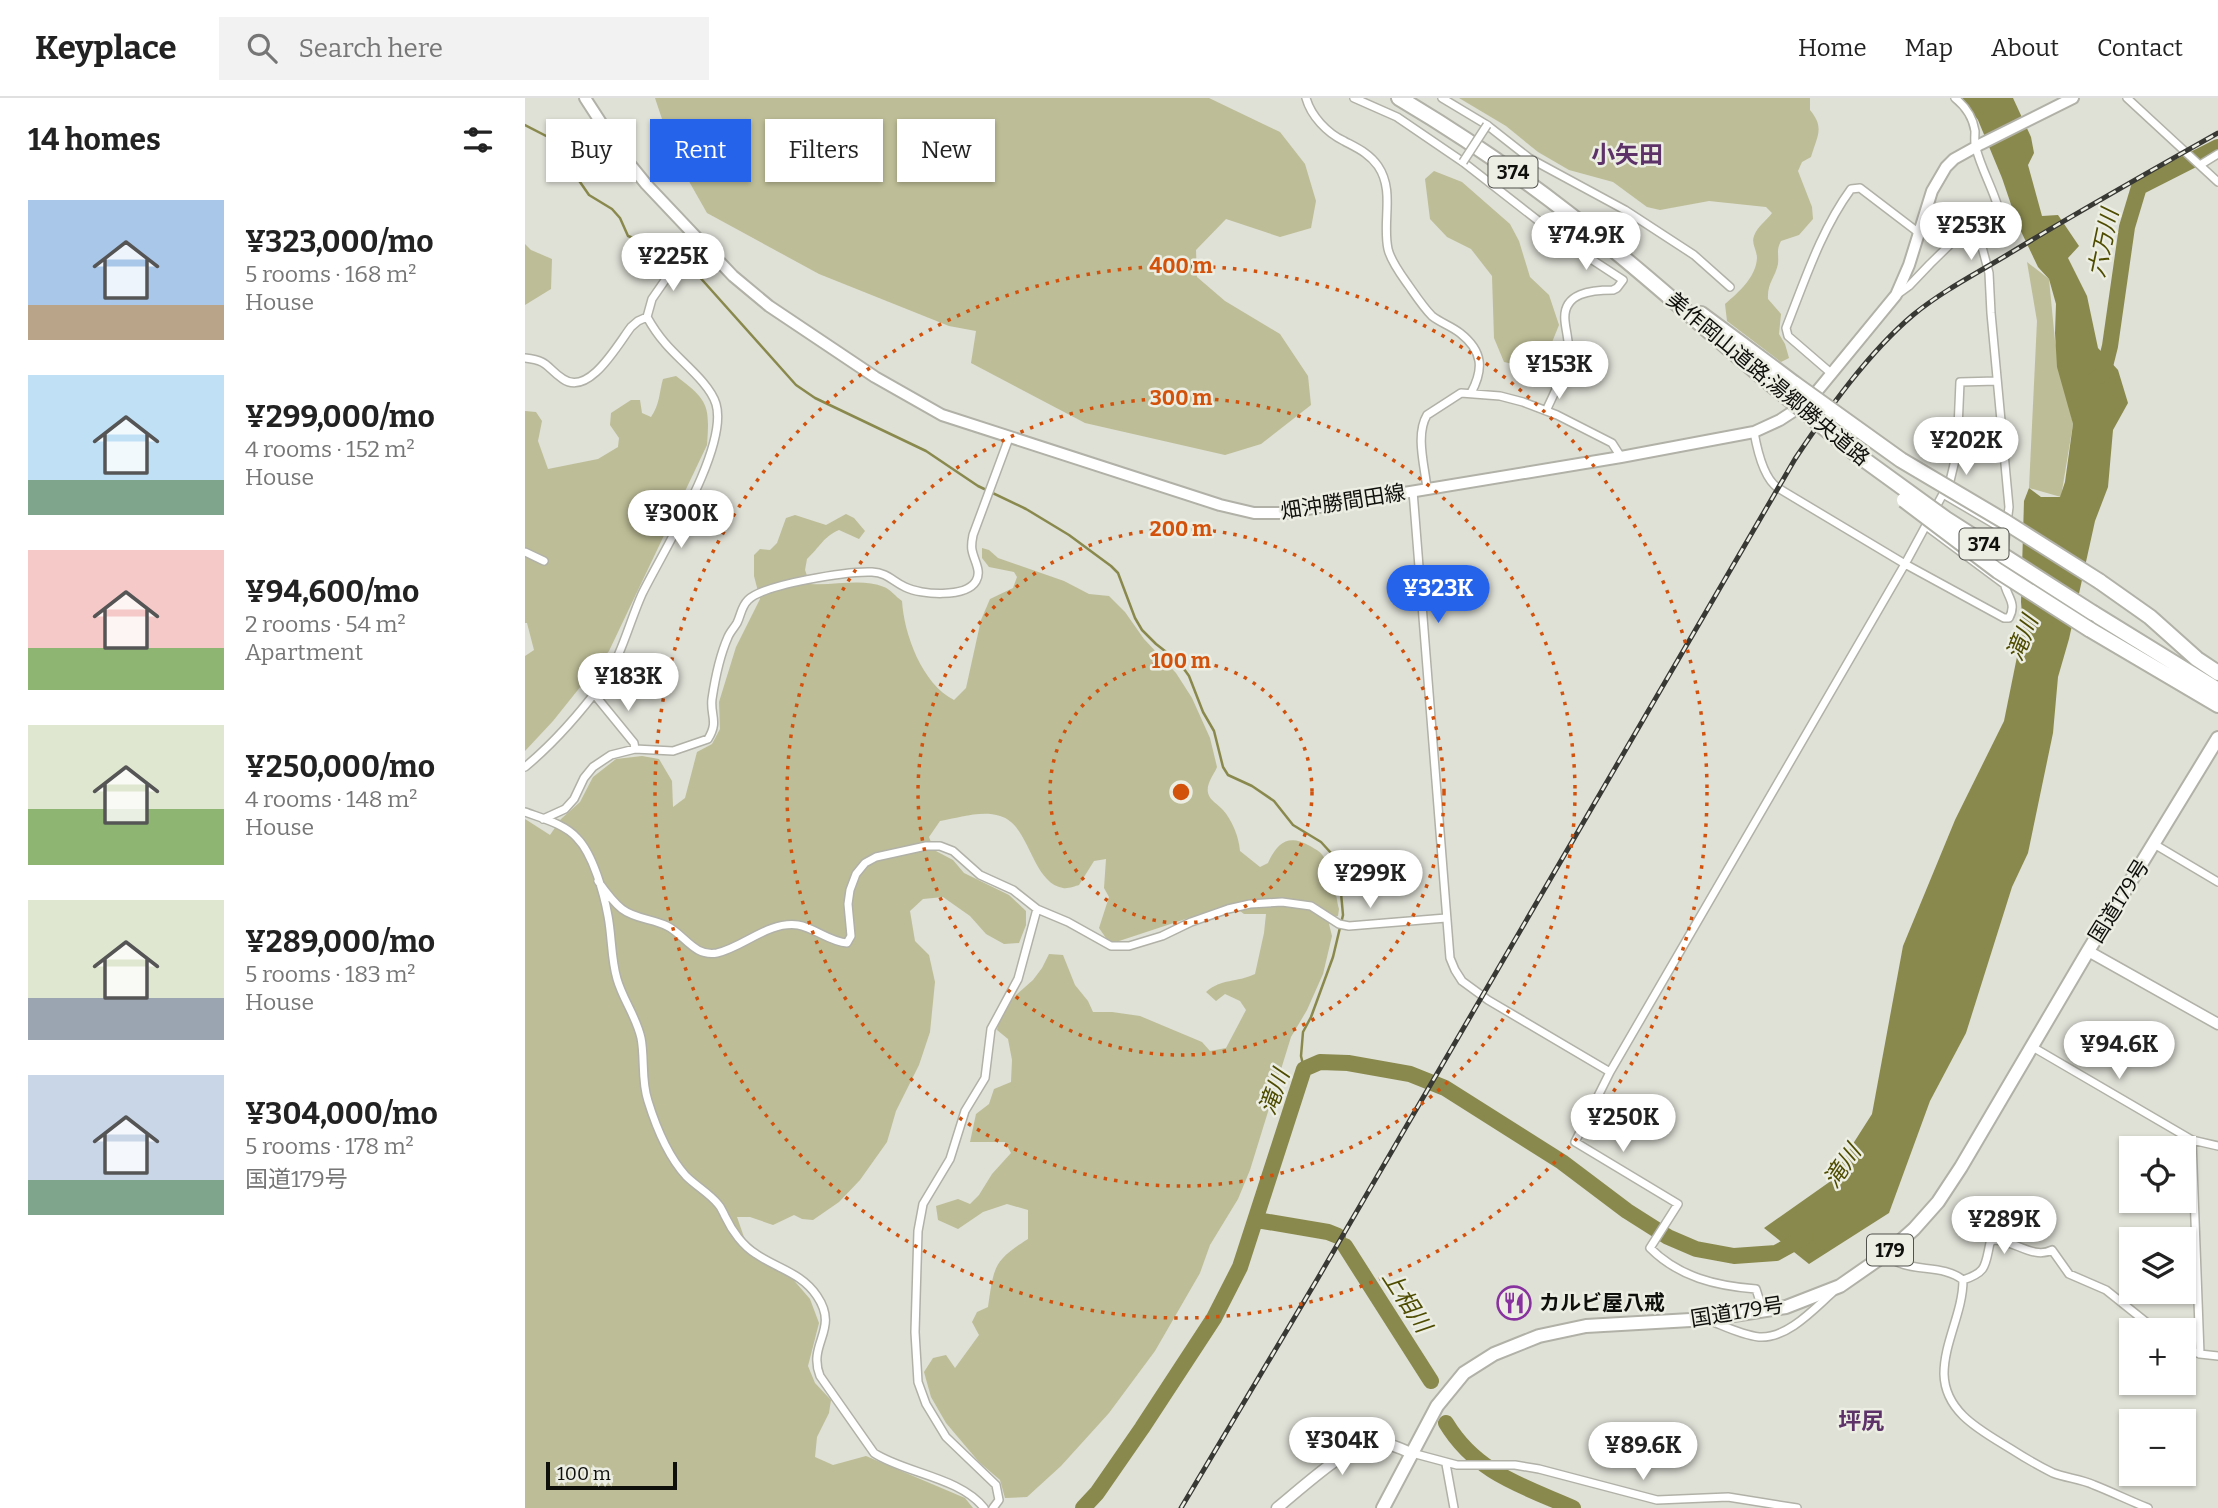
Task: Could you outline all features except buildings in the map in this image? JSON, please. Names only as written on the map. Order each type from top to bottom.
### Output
[{"type":"highway","name":"美作岡山道路;湯郷勝央道路","points":[[1399,98],[1495,158],[1621,255],[1743,362],[1878,470],[1946,519],[2216,689]]},
{"type":"highway","points":[[1621,255],[1901,460],[2099,581],[2150,617],[2197,659],[2218,673]]},
{"type":"highway","points":[[1878,470],[1898,495],[1999,571],[2089,629],[2218,705]]},
{"type":"highway","name":"国道179号","points":[[1383,1508],[1437,1406],[1464,1373],[1494,1354],[1539,1336],[1586,1326],[1708,1319],[1786,1307],[1840,1286],[1886,1254],[1914,1229],[1938,1202],[2218,738]]},
{"type":"main road","name":"畑沖勝間田線","points":[[585,98],[620,152],[646,184],[733,276],[769,306],[875,377],[943,415],[1220,505],[1254,513],[1283,513],[1621,457],[1754,432],[1780,420],[1803,405],[1832,374],[1896,295],[1909,265],[1932,191],[1954,159],[2073,98]]},
{"type":"street","points":[[1306,98],[1308,106],[1329,131],[1359,148],[1380,168],[1388,194],[1389,253],[1410,288],[1431,314],[1460,333],[1480,359],[1479,378],[1471,393]]},
{"type":"street","points":[[1354,98],[1397,117],[1463,162],[1568,244],[1623,280],[1617,288],[1581,293],[1569,304],[1565,312],[1569,343],[1567,358],[1546,411]]},
{"type":"street","points":[[1442,98],[1487,125],[1529,158],[1625,210],[1694,255],[1730,287]]},
{"type":"street","points":[[1896,295],[1909,286],[1978,218],[1998,207],[1970,117],[1955,98]]},
{"type":"street","points":[[2127,98],[2189,153],[2218,183]]},
{"type":"street","points":[[1463,162],[1487,125]]},
{"type":"street","points":[[2200,165],[2218,155]]},
{"type":"street","points":[[1832,374],[1788,336],[1786,328],[1835,211],[1851,189],[1860,188],[1919,233]]},
{"type":"street","points":[[1978,218],[1989,273],[2009,507],[2004,584]]},
{"type":"street","points":[[525,767],[542,753],[605,680],[618,656],[642,595],[688,508],[716,435],[716,402],[697,376],[664,343],[647,317],[652,299],[695,237]]},
{"type":"street","points":[[525,358],[544,362],[565,381],[585,381],[599,370],[631,327],[647,317]]},
{"type":"street","points":[[1763,1311],[1756,1289],[1730,1287],[1692,1276],[1665,1263],[1650,1248],[1678,1204],[1576,1142],[1609,1072],[1905,564],[1950,481],[1957,452],[1960,382],[1997,382]]},
{"type":"street","points":[[1427,489],[1422,438],[1424,420],[1427,415],[1456,396],[1471,393],[1500,396],[1546,411],[1612,443],[1621,457]]},
{"type":"street","points":[[1754,432],[1756,447],[1771,484],[1905,564],[2004,618],[2009,618],[2013,607],[2004,584],[1926,526]]},
{"type":"street","points":[[543,819],[565,808],[574,799],[593,767],[611,755],[635,749],[673,751],[708,739],[715,723],[712,703],[729,634],[737,624],[742,608],[752,596],[808,579],[871,572],[883,574],[905,587],[919,591],[952,593],[964,591],[972,585],[978,573],[972,551],[973,535],[1009,438]]},
{"type":"street","points":[[1413,491],[1450,958],[1462,981],[1488,1000],[1609,1072]]},
{"type":"street","points":[[1943,494],[2006,531]]},
{"type":"street","points":[[525,552],[544,561]]},
{"type":"street","points":[[594,694],[634,743],[635,749]]},
{"type":"street","points":[[525,812],[565,829],[577,838],[590,860],[608,917],[615,975],[622,995],[632,1010],[641,1039],[646,1097],[670,1154],[687,1176],[720,1206],[740,1240],[755,1254],[802,1280],[816,1294],[825,1311],[826,1320],[825,1331],[815,1354],[815,1364],[820,1376],[874,1453],[880,1458],[925,1473],[959,1490],[984,1508]]},
{"type":"street","points":[[2154,844],[2218,882]]},
{"type":"street","points":[[598,880],[606,894],[624,910],[666,925],[697,951],[706,953],[718,953],[761,933],[798,925],[826,935],[838,943],[847,943],[851,936],[850,890],[856,874],[865,863],[876,858],[926,846],[940,846],[953,851],[980,874],[1013,890],[1037,909],[1068,922],[1103,943],[1121,947],[1162,936],[1191,922],[1250,904],[1297,903],[1311,906],[1339,924],[1349,926],[1446,918]]},
{"type":"street","points":[[993,1508],[999,1500],[996,1485],[946,1437],[926,1404],[918,1382],[915,1332],[918,1231],[923,1204],[950,1159],[965,1111],[985,1078],[991,1029],[1018,979],[1037,909]]},
{"type":"street","points":[[2088,951],[2218,1024]]},
{"type":"street","points":[[2031,1046],[2185,1136]]},
{"type":"street","points":[[2196,1141],[2218,1146]]},
{"type":"street","points":[[2195,1213],[2200,1354]]},
{"type":"street","points":[[1963,1280],[1983,1271],[1993,1240],[2001,1240],[2043,1254],[2052,1250],[2069,1274],[2106,1290],[2141,1318]]},
{"type":"street","points":[[1886,1254],[1898,1264],[1940,1270],[1963,1280]]},
{"type":"street","points":[[1963,1280],[1944,1375],[1948,1394],[1956,1408],[1968,1422],[2039,1466],[2056,1474],[2091,1483],[2148,1508]]},
{"type":"street","points":[[1708,1319],[1745,1334],[1761,1337],[1781,1332],[1809,1314],[1840,1286]]},
{"type":"street","points":[[2196,1352],[2218,1356]]},
{"type":"street","points":[[1277,1508],[1350,1451],[1367,1443],[1384,1443],[1446,1464],[1490,1464],[1539,1469],[1657,1500],[1737,1498],[1797,1508]]},
{"type":"street","points":[[1446,1464],[1454,1508]]},
{"type":"street","points":[[1737,1498],[1737,1508]]},
{"type":"green space","points":[[655,98],[1209,98],[1280,132],[1305,164],[1316,201],[1311,228],[1280,237],[1226,219],[1196,250],[1197,277],[1225,301],[1280,334],[1308,376],[1311,405],[1261,444],[1225,455],[1085,423],[971,363],[976,331],[949,326],[819,274],[707,213],[689,182],[751,182],[751,119],[662,119]]},
{"type":"green space","points":[[1459,98],[1810,98],[1810,110],[1815,116],[1818,132],[1811,157],[1802,162],[1798,171],[1812,207],[1813,219],[1799,235],[1781,241],[1778,264],[1768,293],[1768,299],[1781,314],[1779,334],[1789,358],[1781,362],[1727,321],[1725,304],[1746,284],[1754,272],[1757,255],[1753,239],[1772,213],[1766,207],[1709,201],[1660,210],[1647,207],[1613,182],[1569,170],[1538,152],[1506,126]]},
{"type":"green space","points":[[1434,171],[1462,182],[1510,224],[1519,241],[1530,277],[1549,295],[1559,325],[1546,357],[1522,366],[1504,362],[1494,338],[1492,276],[1471,249],[1447,237],[1430,219],[1425,179]]},
{"type":"green space","points":[[525,244],[531,250],[552,259],[551,289],[525,305]]},
{"type":"green space","points":[[2027,262],[2049,279],[2055,341],[2073,424],[2061,497],[2029,488],[2037,321]]},
{"type":"green space","points":[[676,376],[695,391],[705,404],[708,421],[707,445],[609,651],[553,721],[525,751],[525,656],[534,650],[525,623],[525,411],[536,412],[542,421],[538,441],[548,469],[598,459],[618,447],[619,438],[610,425],[611,413],[631,400],[640,400],[642,413],[651,417],[658,403],[663,379]]},
{"type":"green space","points":[[846,514],[854,518],[865,531],[859,539],[839,530],[825,539],[807,559],[805,570],[810,584],[867,583],[891,591],[902,601],[906,628],[924,670],[943,693],[954,700],[966,688],[981,620],[990,599],[1013,588],[1017,577],[1014,572],[989,567],[982,558],[982,548],[998,558],[1064,581],[1089,594],[1109,596],[1176,673],[1192,698],[1210,738],[1217,767],[1209,782],[1208,793],[1229,819],[1237,835],[1240,851],[1260,867],[1268,863],[1279,845],[1295,840],[1317,850],[1327,862],[1339,909],[1338,916],[1332,917],[1329,924],[1332,936],[1323,974],[1291,1037],[1250,1170],[1238,1199],[1210,1245],[1200,1273],[1155,1351],[1109,1413],[1061,1466],[1027,1497],[1005,1498],[1000,1480],[979,1462],[946,1423],[931,1397],[924,1372],[933,1358],[946,1355],[955,1368],[979,1335],[972,1322],[977,1312],[988,1307],[997,1266],[1008,1253],[1028,1239],[1028,1210],[1007,1204],[983,1212],[958,1229],[938,1220],[936,1206],[958,1199],[970,1204],[1011,1153],[1005,1142],[970,1142],[976,1114],[989,1104],[994,1089],[1011,1082],[1012,1060],[1008,1039],[997,1030],[1000,1014],[1033,980],[1049,954],[1063,955],[1075,985],[1093,1012],[1140,1016],[1202,1042],[1210,1051],[1226,1048],[1246,1010],[1240,1001],[1225,994],[1216,1001],[1206,992],[1218,985],[1255,974],[1266,914],[1244,914],[1231,904],[1110,944],[1099,928],[1109,897],[1104,888],[1106,859],[1094,861],[1079,885],[1063,888],[1052,884],[1044,875],[1010,821],[993,814],[985,814],[940,821],[929,837],[934,850],[953,860],[964,873],[1009,895],[1026,911],[1026,925],[1019,943],[1004,944],[986,934],[970,916],[943,897],[923,899],[910,911],[915,941],[929,955],[935,982],[930,1032],[919,1065],[896,1111],[887,1142],[860,1180],[839,1202],[813,1220],[794,1215],[773,1225],[750,1217],[737,1217],[745,1240],[763,1262],[791,1277],[810,1299],[819,1323],[808,1366],[815,1383],[831,1400],[829,1413],[817,1437],[815,1457],[833,1465],[866,1456],[965,1498],[973,1508],[525,1508],[525,819],[550,835],[561,819],[580,802],[593,777],[616,759],[642,756],[659,759],[672,781],[673,807],[685,798],[697,752],[712,744],[720,729],[719,702],[736,647],[760,599],[754,576],[754,555],[760,549],[770,550],[777,543],[786,518],[795,515],[826,525]]},
{"type":"water","points":[[1962,98],[2013,98],[2031,137],[2034,153],[2028,165],[2042,216],[2058,215],[2079,246],[2068,258],[2087,296],[2098,348],[2118,370],[2128,403],[2113,430],[2108,487],[2095,521],[2058,677],[2053,733],[2028,853],[2012,887],[1966,1033],[1930,1101],[1889,1213],[1809,1264],[1764,1228],[1828,1183],[1872,1114],[1903,946],[1955,820],[2004,721],[2023,627],[2021,602],[2024,501],[2029,488],[2041,497],[2060,497],[2065,482],[2073,424],[2057,367],[2056,304],[2049,279],[2038,267],[2018,225],[1978,120]]},
{"type":"waterway","points":[[525,125],[552,139],[559,146],[589,195],[612,209],[620,218],[628,236],[674,253],[688,264],[796,385],[815,398],[926,451],[978,486],[1026,509],[1069,535],[1118,573],[1142,630],[1179,662],[1189,676],[1203,712],[1214,731],[1223,767],[1228,775],[1252,786],[1274,801],[1293,825],[1321,842],[1331,853],[1341,893],[1343,915],[1333,957],[1303,1032],[1301,1056],[1304,1069]]},
{"type":"waterway","name":"六万川","points":[[2098,377],[2103,374],[2110,346],[2127,227],[2139,187],[2218,147]]},
{"type":"waterway","name":"滝川","points":[[1083,1508],[1097,1493],[1142,1428],[1214,1318],[1240,1267],[1304,1069],[1320,1062],[1348,1063],[1410,1074],[1445,1088],[1562,1162],[1627,1211],[1668,1237],[1696,1249],[1734,1256],[1776,1253],[1805,1237]]},
{"type":"waterway","name":"上相川","points":[[1257,1220],[1338,1236]]},
{"type":"waterway","name":"上相川","points":[[1345,1246],[1431,1381]]},
{"type":"waterway","name":"上相川","points":[[1446,1423],[1471,1454],[1486,1466],[1519,1485],[1573,1508]]},
{"type":"railway","points":[[1181,1508],[1795,459],[1835,402],[1896,330],[1935,299],[2218,133]]},
{"type":"place","name":"カルビ屋八戒","points":[[1514,1303]]},
{"type":"district","name":"小矢田","points":[[1627,155]]},
{"type":"district","name":"坪尻","points":[[1861,1421]]}]
